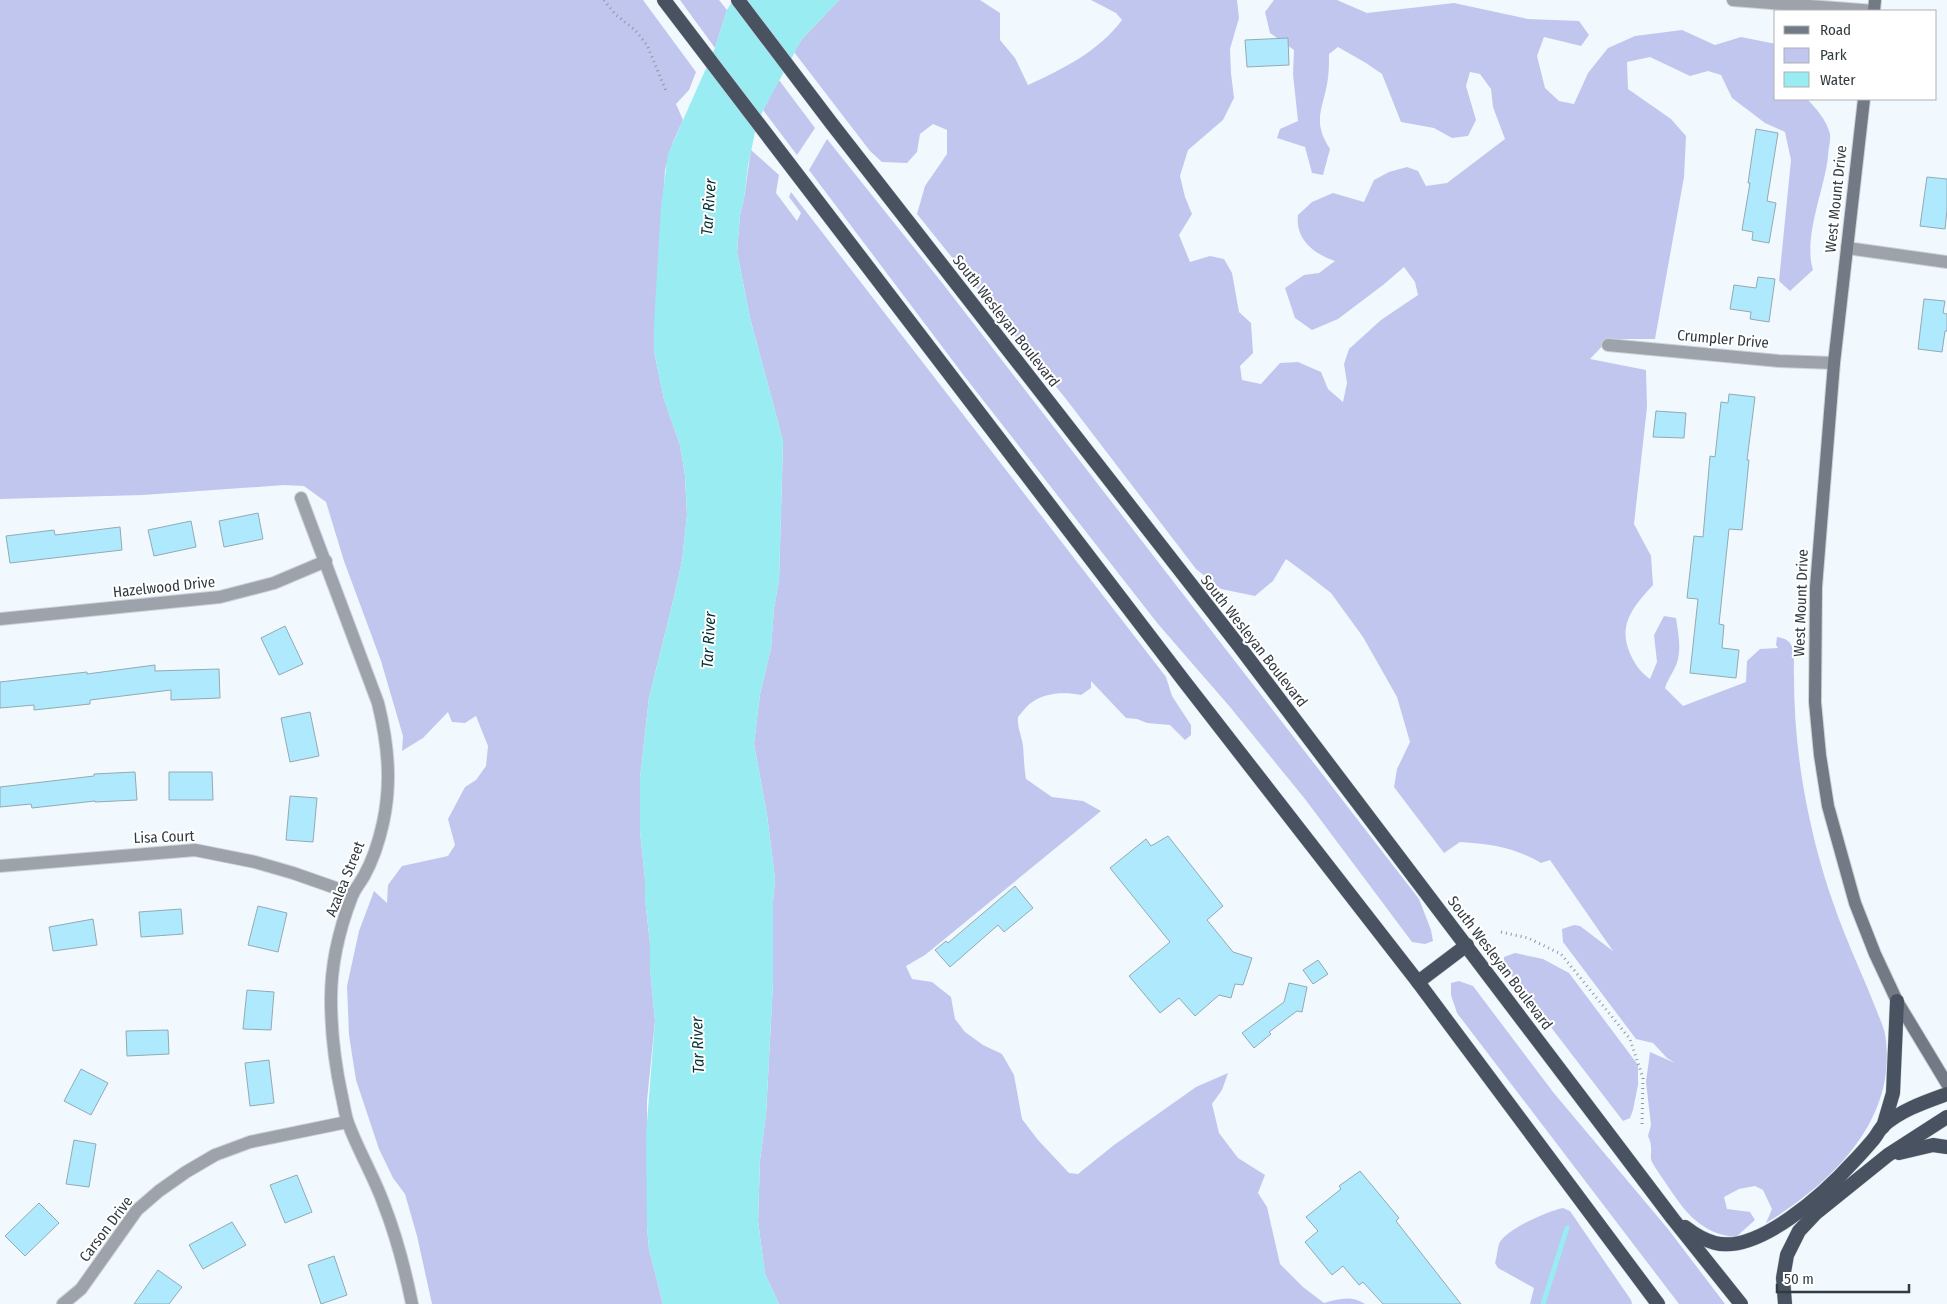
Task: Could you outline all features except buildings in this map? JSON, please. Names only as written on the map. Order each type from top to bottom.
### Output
[{"type":"highway","points":[[664,0],[1178,673],[1418,982],[1658,1304]]},
{"type":"highway","name":"South Wesleyan Boulevard","points":[[738,0],[832,124],[1238,646],[1467,945],[1673,1219],[1740,1304]]},
{"type":"highway","points":[[1418,982],[1467,945]]},
{"type":"highway","points":[[1883,1127],[1893,1093],[1897,1001]]},
{"type":"highway","points":[[1673,1219],[1698,1237],[1715,1243],[1731,1244],[1752,1240],[1789,1219],[1832,1182],[1853,1163],[1883,1127],[1912,1108],[1947,1094]]},
{"type":"highway","points":[[1785,1304],[1783,1278],[1787,1255],[1799,1230],[1816,1213],[1888,1155],[1947,1116]]},
{"type":"highway","points":[[1888,1155],[1933,1145],[1947,1147]]},
{"type":"main road","name":"West Mount Drive","points":[[1864,100],[1834,363],[1816,587],[1815,702],[1820,755],[1828,806],[1855,903],[1875,954],[1897,1001],[1947,1084]]},
{"type":"street","points":[[1732,0],[1861,10]]},
{"type":"street","points":[[1847,248],[1947,262]]},
{"type":"street","name":"Crumpler Drive","points":[[1608,345],[1778,361],[1834,363]]},
{"type":"street","name":"Azalea Street","points":[[301,498],[378,703],[384,729],[389,768],[388,797],[382,825],[364,876],[353,894],[342,928],[331,998],[338,1076],[347,1122],[383,1202],[397,1241],[412,1304]]},
{"type":"street","name":"Hazelwood Drive","points":[[0,619],[220,597],[274,583],[326,561]]},
{"type":"street","name":"Lisa Court","points":[[0,866],[195,850],[278,868],[353,894]]},
{"type":"street","name":"Carson Drive","points":[[63,1304],[81,1289],[138,1210],[159,1191],[186,1172],[215,1155],[250,1142],[347,1122]]},
{"type":"path","points":[[604,0],[615,14],[635,30],[647,45],[666,91]]},
{"type":"path","points":[[1502,932],[1528,938],[1561,954],[1630,1039],[1644,1078],[1642,1125]]},
{"type":"green space","points":[[0,0],[643,0],[696,72],[689,90],[676,104],[683,120],[673,142],[665,170],[654,351],[664,399],[680,445],[685,475],[687,515],[682,561],[649,698],[640,779],[640,831],[655,1021],[647,1101],[647,1227],[649,1249],[663,1304],[432,1304],[417,1236],[405,1194],[393,1178],[379,1149],[356,1080],[349,1035],[347,986],[359,931],[374,891],[387,903],[388,885],[402,866],[448,856],[455,845],[448,819],[465,787],[476,780],[486,766],[488,746],[476,716],[465,723],[452,722],[448,712],[423,738],[402,751],[403,736],[381,661],[344,561],[326,502],[304,486],[284,485],[143,495],[0,499]]},
{"type":"green space","points":[[680,0],[719,0],[727,10],[715,48]]},
{"type":"green space","points":[[839,0],[980,0],[1000,13],[1000,40],[1015,58],[1028,85],[1080,58],[1103,41],[1122,20],[1116,13],[1091,0],[1237,0],[1239,18],[1230,49],[1234,98],[1223,120],[1188,150],[1180,176],[1185,197],[1192,214],[1179,235],[1190,262],[1210,256],[1224,259],[1232,273],[1239,312],[1251,323],[1253,353],[1240,366],[1242,380],[1261,384],[1280,363],[1298,362],[1321,372],[1328,389],[1343,402],[1347,383],[1344,364],[1349,349],[1381,320],[1418,295],[1415,282],[1404,267],[1338,319],[1312,330],[1295,318],[1285,288],[1304,275],[1319,273],[1335,261],[1313,250],[1303,238],[1298,224],[1298,215],[1312,202],[1333,193],[1364,202],[1374,180],[1389,172],[1407,167],[1418,171],[1426,186],[1447,183],[1505,139],[1493,107],[1491,89],[1480,74],[1470,72],[1466,86],[1476,120],[1468,136],[1452,138],[1434,128],[1401,122],[1382,74],[1338,47],[1329,54],[1328,78],[1320,114],[1321,130],[1330,149],[1323,175],[1312,173],[1305,147],[1277,138],[1280,129],[1298,121],[1293,74],[1294,50],[1270,33],[1265,12],[1274,0],[1337,0],[1367,13],[1454,3],[1528,19],[1579,21],[1589,35],[1581,46],[1544,37],[1537,56],[1545,88],[1559,101],[1574,104],[1588,73],[1608,48],[1635,36],[1682,30],[1715,45],[1741,37],[1774,44],[1774,100],[1808,100],[1824,120],[1830,134],[1826,170],[1812,229],[1811,257],[1813,270],[1790,291],[1779,281],[1791,160],[1785,132],[1765,123],[1732,98],[1721,75],[1708,71],[1690,76],[1650,57],[1627,62],[1628,89],[1671,119],[1686,136],[1684,177],[1655,339],[1609,339],[1590,359],[1646,370],[1647,407],[1634,524],[1651,556],[1653,585],[1635,607],[1627,623],[1626,641],[1637,666],[1650,679],[1657,662],[1654,635],[1664,616],[1676,618],[1679,644],[1677,663],[1665,688],[1683,706],[1746,682],[1747,661],[1760,649],[1778,648],[1776,645],[1777,637],[1789,642],[1792,647],[1798,746],[1802,781],[1812,831],[1833,903],[1883,1027],[1887,1065],[1882,1094],[1871,1121],[1855,1145],[1836,1168],[1814,1189],[1766,1223],[1772,1209],[1763,1190],[1755,1186],[1739,1189],[1724,1197],[1727,1209],[1750,1212],[1755,1220],[1736,1237],[1724,1235],[1704,1226],[1695,1220],[1680,1204],[1652,1162],[1651,1144],[1648,1136],[1651,1125],[1646,1082],[1650,1052],[1675,1063],[1667,1058],[1653,1043],[1636,1039],[1563,942],[1562,929],[1574,925],[1580,926],[1613,951],[1550,860],[1541,863],[1521,853],[1502,847],[1460,842],[1444,853],[1394,787],[1397,769],[1410,742],[1397,697],[1363,637],[1331,593],[1286,559],[1273,581],[1255,596],[1221,589],[1196,569],[1066,399],[917,214],[925,186],[947,154],[947,130],[933,124],[920,134],[917,152],[907,163],[882,162],[870,151],[794,52],[802,39]]},
{"type":"green space","points":[[779,80],[815,128],[797,155],[763,110]]},
{"type":"green space","points":[[827,139],[943,284],[1419,899],[1431,930],[1433,941],[1425,944],[1412,942],[1305,799],[1230,707],[1158,624],[965,377],[809,170]]},
{"type":"green space","points":[[751,150],[779,175],[776,193],[797,221],[801,213],[789,197],[791,192],[1166,677],[1172,696],[1191,725],[1191,735],[1185,740],[1170,725],[1147,723],[1137,719],[1126,718],[1091,681],[1091,688],[1081,695],[1062,693],[1049,695],[1029,704],[1018,717],[1026,779],[1052,797],[1083,801],[1101,811],[925,955],[906,966],[912,979],[932,982],[951,997],[955,1019],[965,1032],[983,1045],[1002,1054],[1014,1075],[1022,1119],[1038,1140],[1069,1173],[1078,1174],[1114,1145],[1196,1087],[1228,1073],[1222,1090],[1212,1104],[1219,1133],[1238,1158],[1265,1175],[1258,1193],[1267,1207],[1280,1264],[1303,1287],[1324,1303],[1340,1299],[1355,1299],[1365,1304],[779,1304],[765,1274],[758,1221],[760,1160],[766,1115],[773,983],[773,901],[775,879],[767,815],[754,744],[760,694],[771,648],[774,608],[779,581],[783,441],[750,318],[737,252],[740,215]]},
{"type":"green space","points":[[1515,953],[1543,959],[1569,973],[1638,1065],[1638,1085],[1630,1118],[1623,1121],[1504,966],[1504,957]]},
{"type":"green space","points":[[1459,981],[1473,986],[1553,1092],[1668,1229],[1725,1304],[1679,1304],[1457,1013],[1451,995],[1451,983]]},
{"type":"green space","points":[[1563,1208],[1570,1211],[1632,1304],[1530,1304],[1534,1288],[1498,1268],[1495,1263],[1499,1244],[1509,1233],[1527,1222]]},
{"type":"water","name":"Tar River","points":[[733,0],[839,0],[802,39],[763,110],[755,132],[748,166],[740,215],[737,252],[750,318],[783,441],[779,581],[774,608],[771,648],[760,694],[754,744],[767,815],[775,879],[773,901],[773,983],[766,1115],[760,1160],[758,1221],[765,1274],[779,1304],[663,1304],[649,1249],[647,1227],[646,1135],[655,1021],[640,831],[640,779],[649,698],[682,561],[687,515],[685,475],[680,445],[664,399],[654,351],[654,324],[661,207],[668,154],[715,48],[727,10]]},
{"type":"waterway","points":[[1543,1304],[1567,1228]]}]
